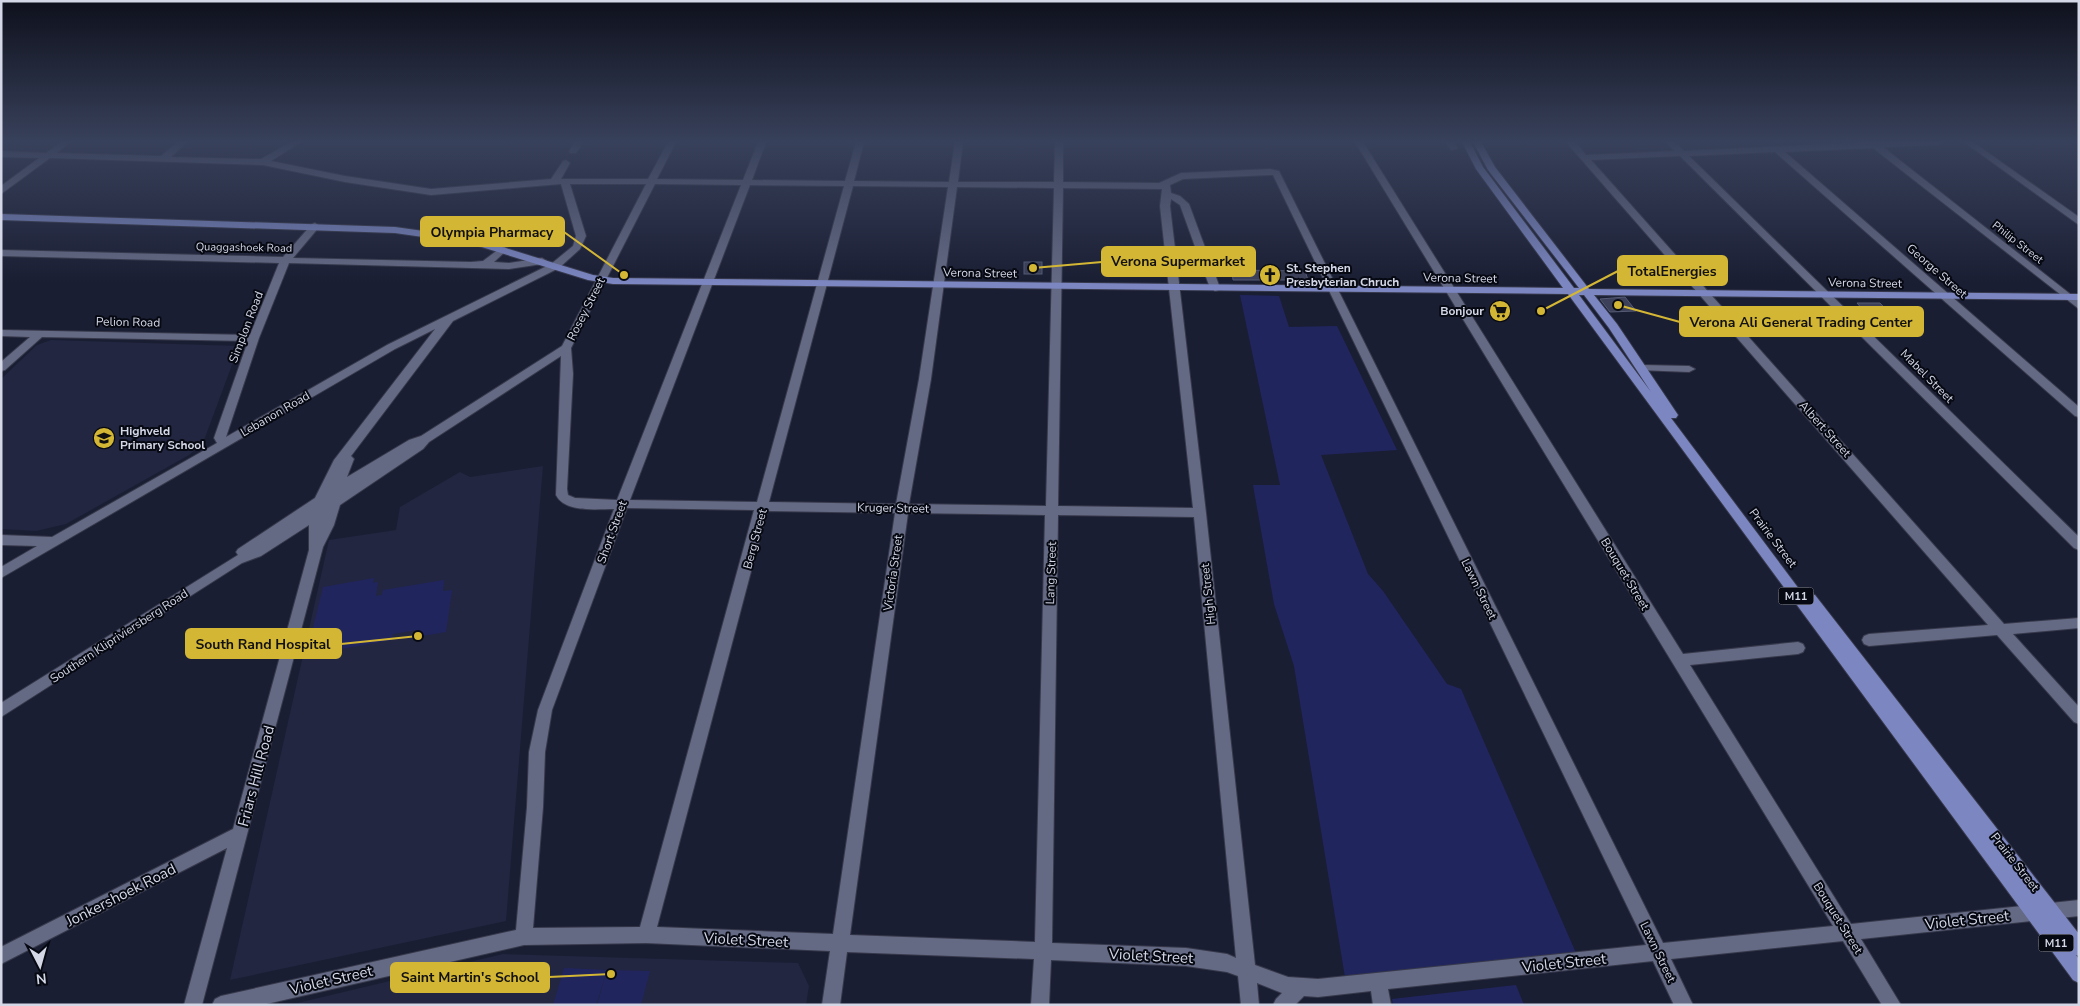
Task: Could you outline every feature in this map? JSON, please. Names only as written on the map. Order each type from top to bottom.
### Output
[{"type":"main road","name":"Prairie Street","points":[[1496,189],[1730,507],[2042,912],[2079,948]]},
{"type":"main road","name":"Prairie Street","points":[[1507,189],[1587,292],[1642,368],[1676,421],[2042,912],[2079,974]]},
{"type":"main road","points":[[1,217],[90,220]]},
{"type":"main road","name":"Verona Street","points":[[90,220],[315,226],[433,234],[474,241],[600,280],[2079,297]]},
{"type":"main road","points":[[1,222],[90,220]]},
{"type":"street","points":[[411,189],[431,192],[470,189]]},
{"type":"street","name":"Lebanon Road","points":[[1,573],[407,338],[555,266],[578,247],[582,236],[563,189]]},
{"type":"street","name":"Rosey Street","points":[[587,503],[566,500],[561,491],[566,348],[647,189]]},
{"type":"street","name":"Short Street","points":[[524,937],[540,730],[558,672],[743,189]]},
{"type":"street","name":"Berg Street","points":[[646,935],[764,506],[847,189]]},
{"type":"street","name":"Victoria Street","points":[[831,1005],[902,508],[925,380],[952,189]]},
{"type":"street","name":"Lang Street","points":[[1040,1005],[1043,952],[1058,189]]},
{"type":"street","name":"High Street","points":[[1164,189],[1200,513],[1250,1005]]},
{"type":"street","points":[[1165,189],[1184,204],[1215,288]]},
{"type":"street","name":"Lawn Street","points":[[1283,189],[1684,1005]]},
{"type":"street","name":"Bouquet Street","points":[[1389,189],[1892,1005]]},
{"type":"street","name":"Albert Street","points":[[1612,189],[2079,718]]},
{"type":"street","name":"Mabel Street","points":[[1717,189],[2079,545]]},
{"type":"street","name":"George Street","points":[[1824,189],[2079,413]]},
{"type":"street","name":"Philip Street","points":[[1932,189],[2079,306]]},
{"type":"street","points":[[2033,189],[2079,222]]},
{"type":"street","name":"Simplon Road","points":[[224,444],[220,438],[254,338],[285,261],[315,226]]},
{"type":"street","points":[[486,264],[502,249]]},
{"type":"street","name":"Quaggashoek Road","points":[[1,253],[509,266],[542,261]]},
{"type":"street","name":"Friars Hill Road","points":[[316,540],[323,535],[327,501],[326,483],[450,317]]},
{"type":"street","name":"Pelion Road","points":[[1,333],[254,338]]},
{"type":"street","points":[[1,368],[39,334]]},
{"type":"street","points":[[407,338],[425,348]]},
{"type":"street","name":"Southern Klipriviersberg Road","points":[[336,489],[372,466],[413,443],[425,439],[566,348]]},
{"type":"street","points":[[1642,368],[1689,369]]},
{"type":"street","name":"Southern Klipriviersberg Road","points":[[237,560],[244,551],[268,534],[419,446],[425,439]]},
{"type":"street","points":[[343,461],[372,466]]},
{"type":"street","name":"Friars Hill Road","points":[[193,1005],[316,540],[318,513],[336,489],[343,461]]},
{"type":"street","name":"Kruger Street","points":[[587,503],[1200,513]]},
{"type":"street","name":"Southern Klipriviersberg Road","points":[[1,711],[237,560],[256,553],[318,513]]},
{"type":"street","points":[[268,534],[288,533],[316,540]]},
{"type":"street","points":[[1,540],[53,542]]},
{"type":"street","points":[[1869,640],[2079,623]]},
{"type":"street","points":[[1678,660],[1798,648]]},
{"type":"street","name":"Jonkershoek Road","points":[[1,956],[240,833]]},
{"type":"street","name":"Violet Street","points":[[221,1005],[524,937],[646,935],[1186,957],[1212,959],[1245,969],[1278,984],[1301,988],[1333,988],[2079,908]]},
{"type":"street","points":[[1378,982],[1382,1005]]},
{"type":"street","points":[[1282,1005],[1301,988]]},
{"type":"shaded area","points":[[1240,295],[1279,296],[1289,327],[1337,326],[1397,450],[1321,455],[1368,574],[1383,591],[1447,684],[1461,689],[1576,953],[1345,977],[1294,666],[1274,604],[1253,485],[1280,485]]},
{"type":"shaded area","name":"Highveld Primary School","points":[[51,340],[239,346],[203,443],[189,455],[66,524],[36,531],[1,529],[1,379],[37,345]]},
{"type":"shaded area","points":[[543,466],[506,921],[230,980],[329,540],[396,530],[400,507],[460,472],[470,477]]},
{"type":"shaded area","points":[[374,578],[373,583],[378,582],[376,596],[382,595],[383,590],[444,580],[443,591],[452,590],[446,632],[416,637],[417,630],[393,634],[392,640],[330,651],[328,656],[305,660],[323,587]]},
{"type":"shaded area","points":[[503,954],[798,963],[809,986],[806,1005],[289,1005]]},
{"type":"shaded area","points":[[564,968],[607,970],[596,1005],[553,1005]]},
{"type":"shaded area","points":[[607,970],[650,971],[641,1005],[597,1005]]},
{"type":"shaded area","points":[[1516,985],[1524,1005],[1393,1005],[1392,999]]},
{"type":"building","points":[[1024,262],[1042,262],[1042,274],[1024,274]]},
{"type":"building","name":"St. Stephen Presbyterian Chruch","points":[[1232,270],[1305,271],[1308,280],[1233,280]]},
{"type":"building","points":[[1625,297],[1636,311],[1610,312],[1600,299]]},
{"type":"building","points":[[1857,303],[1880,303],[1895,319],[1871,319]]},
{"type":"place","name":"Verona Supermarket","points":[[1033,268]]},
{"type":"place","name":"Olympia Pharmacy","points":[[624,275]]},
{"type":"place","name":"St. Stephen Presbyterian Chruch","points":[[1270,275]]},
{"type":"place","name":"Verona Ali General Trading Center","points":[[1618,305]]},
{"type":"place","name":"Bonjour","points":[[1500,311]]},
{"type":"place","name":"TotalEnergies","points":[[1541,311]]},
{"type":"place","name":"Highveld Primary School","points":[[104,438]]},
{"type":"place","name":"South Rand Hospital","points":[[418,636]]},
{"type":"place","name":"Saint Martin's School","points":[[611,974]]}]
